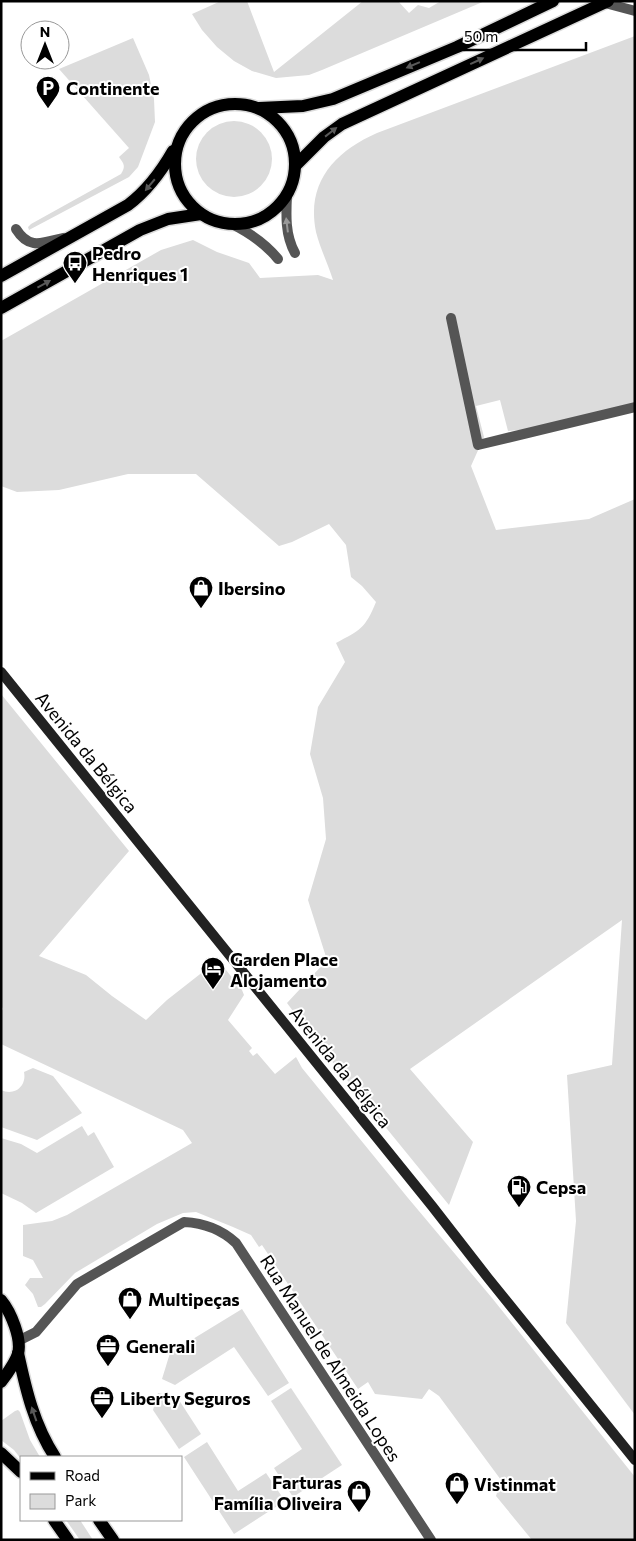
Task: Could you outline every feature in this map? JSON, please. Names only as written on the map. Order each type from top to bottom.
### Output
[{"type":"main road","points":[[1,276],[126,206],[141,195],[160,173],[186,127],[201,113],[220,105],[240,103],[259,108],[303,106],[333,99],[457,47],[553,1]]},
{"type":"main road","points":[[296,165],[324,137],[342,124],[606,2]]},
{"type":"main road","points":[[177,144],[174,164],[177,183],[187,201],[202,214],[216,221],[232,224],[248,223],[263,217],[277,208],[287,195],[296,165],[293,147],[286,131],[274,118],[259,108]]},
{"type":"main road","points":[[1,308],[140,230],[168,219],[202,214]]},
{"type":"main road","name":"Avenida da Bélgica","points":[[1,672],[635,1460]]},
{"type":"main road","points":[[1,1300],[10,1313],[14,1324],[26,1390],[40,1431],[55,1456]]},
{"type":"main road","points":[[1,1382],[18,1347]]},
{"type":"main road","points":[[1,1453],[20,1471]]},
{"type":"main road","points":[[55,1521],[68,1540]]},
{"type":"main road","points":[[100,1521],[113,1540]]},
{"type":"street","points":[[606,2],[635,11]]},
{"type":"street","points":[[287,195],[286,217],[288,233],[295,253]]},
{"type":"street","points":[[232,224],[250,233],[262,242],[278,259]]},
{"type":"street","points":[[16,228],[25,241],[30,242],[41,243],[76,234]]},
{"type":"street","points":[[451,318],[478,445],[635,407]]},
{"type":"street","name":"Rua Manuel de Almeida Lopes","points":[[18,1347],[36,1332],[77,1284],[184,1222],[204,1224],[217,1229],[236,1243],[431,1540]]},
{"type":"green space","points":[[221,1],[247,1],[274,72],[363,1],[398,1],[409,13],[418,5],[429,8],[441,1],[485,1],[309,75],[276,78],[252,71],[234,61],[217,47],[202,30],[192,14]]},
{"type":"green space","points":[[635,36],[635,403],[531,429],[508,431],[500,400],[476,406],[484,437],[471,466],[496,530],[589,519],[635,499],[635,1415],[566,1323],[576,1221],[567,1075],[612,1065],[622,920],[410,1069],[473,1142],[449,1205],[317,1043],[287,1003],[327,960],[308,900],[326,839],[323,798],[310,754],[318,707],[345,662],[336,643],[361,628],[376,602],[351,577],[346,545],[329,524],[292,542],[279,546],[196,474],[128,474],[59,490],[17,492],[1,486],[1,341],[161,250],[193,240],[217,252],[249,263],[260,278],[318,275],[333,280],[316,232],[315,199],[327,171],[348,150],[377,133]]},
{"type":"green space","points":[[133,38],[149,75],[154,99],[155,122],[138,167],[129,177],[29,230],[28,227],[31,224],[121,174],[124,169],[124,165],[119,157],[129,148],[60,70],[70,70],[70,64]]},
{"type":"green space","points":[[234,121],[248,124],[261,132],[269,145],[272,159],[269,173],[261,186],[248,194],[234,197],[220,194],[207,186],[199,173],[196,159],[199,145],[207,132],[220,124]]},
{"type":"green space","points":[[1,694],[129,851],[39,956],[86,975],[146,1020],[167,1000],[218,960],[244,995],[228,1020],[252,1048],[249,1051],[253,1056],[257,1053],[275,1074],[296,1057],[302,1068],[492,1298],[635,1477],[635,1540],[532,1540],[496,1496],[501,1480],[439,1396],[429,1389],[422,1399],[375,1394],[368,1382],[358,1389],[262,1245],[259,1247],[251,1235],[196,1212],[183,1213],[157,1224],[75,1273],[45,1304],[38,1307],[33,1294],[25,1285],[30,1278],[43,1278],[33,1260],[23,1256],[23,1225],[52,1221],[67,1215],[192,1143],[183,1130],[1,1044],[1,1012],[3,1009],[1,1005]]},
{"type":"green space","points":[[33,1068],[53,1076],[82,1113],[37,1140],[1,1127],[1,1090],[10,1092],[18,1089],[24,1082],[24,1072]]},
{"type":"green space","points":[[82,1126],[88,1136],[94,1132],[114,1167],[36,1213],[22,1203],[1,1193],[1,1138],[21,1144],[37,1153]]},
{"type":"green space","points":[[242,1309],[289,1383],[268,1396],[234,1347],[175,1385],[162,1379],[170,1353]]},
{"type":"green space","points":[[291,1388],[342,1465],[293,1497],[274,1468],[302,1449],[271,1401]]},
{"type":"green space","points":[[158,1393],[177,1397],[201,1434],[179,1449],[153,1410]]},
{"type":"green space","points":[[18,1410],[20,1412],[30,1440],[39,1456],[20,1456],[20,1458],[14,1450],[1,1440],[1,1421]]},
{"type":"green space","points":[[207,1442],[238,1491],[266,1473],[285,1501],[234,1534],[184,1457]]},
{"type":"green space","points":[[67,1521],[81,1521],[93,1540],[80,1540]]},
{"type":"place","name":"Continente","points":[[48,109]]},
{"type":"place","name":"Pedro Henriques 1","points":[[75,284]]},
{"type":"place","name":"Ibersino","points":[[201,609]]},
{"type":"place","name":"Garden Place Alojamento","points":[[213,990]]},
{"type":"place","name":"Cepsa","points":[[519,1208]]},
{"type":"place","name":"Multipeças","points":[[130,1320]]},
{"type":"place","name":"Generali","points":[[108,1367]]},
{"type":"place","name":"Liberty Seguros","points":[[102,1419]]},
{"type":"place","name":"Vistinmat","points":[[457,1505]]},
{"type":"place","name":"Farturas Família Oliveira","points":[[359,1513]]}]
